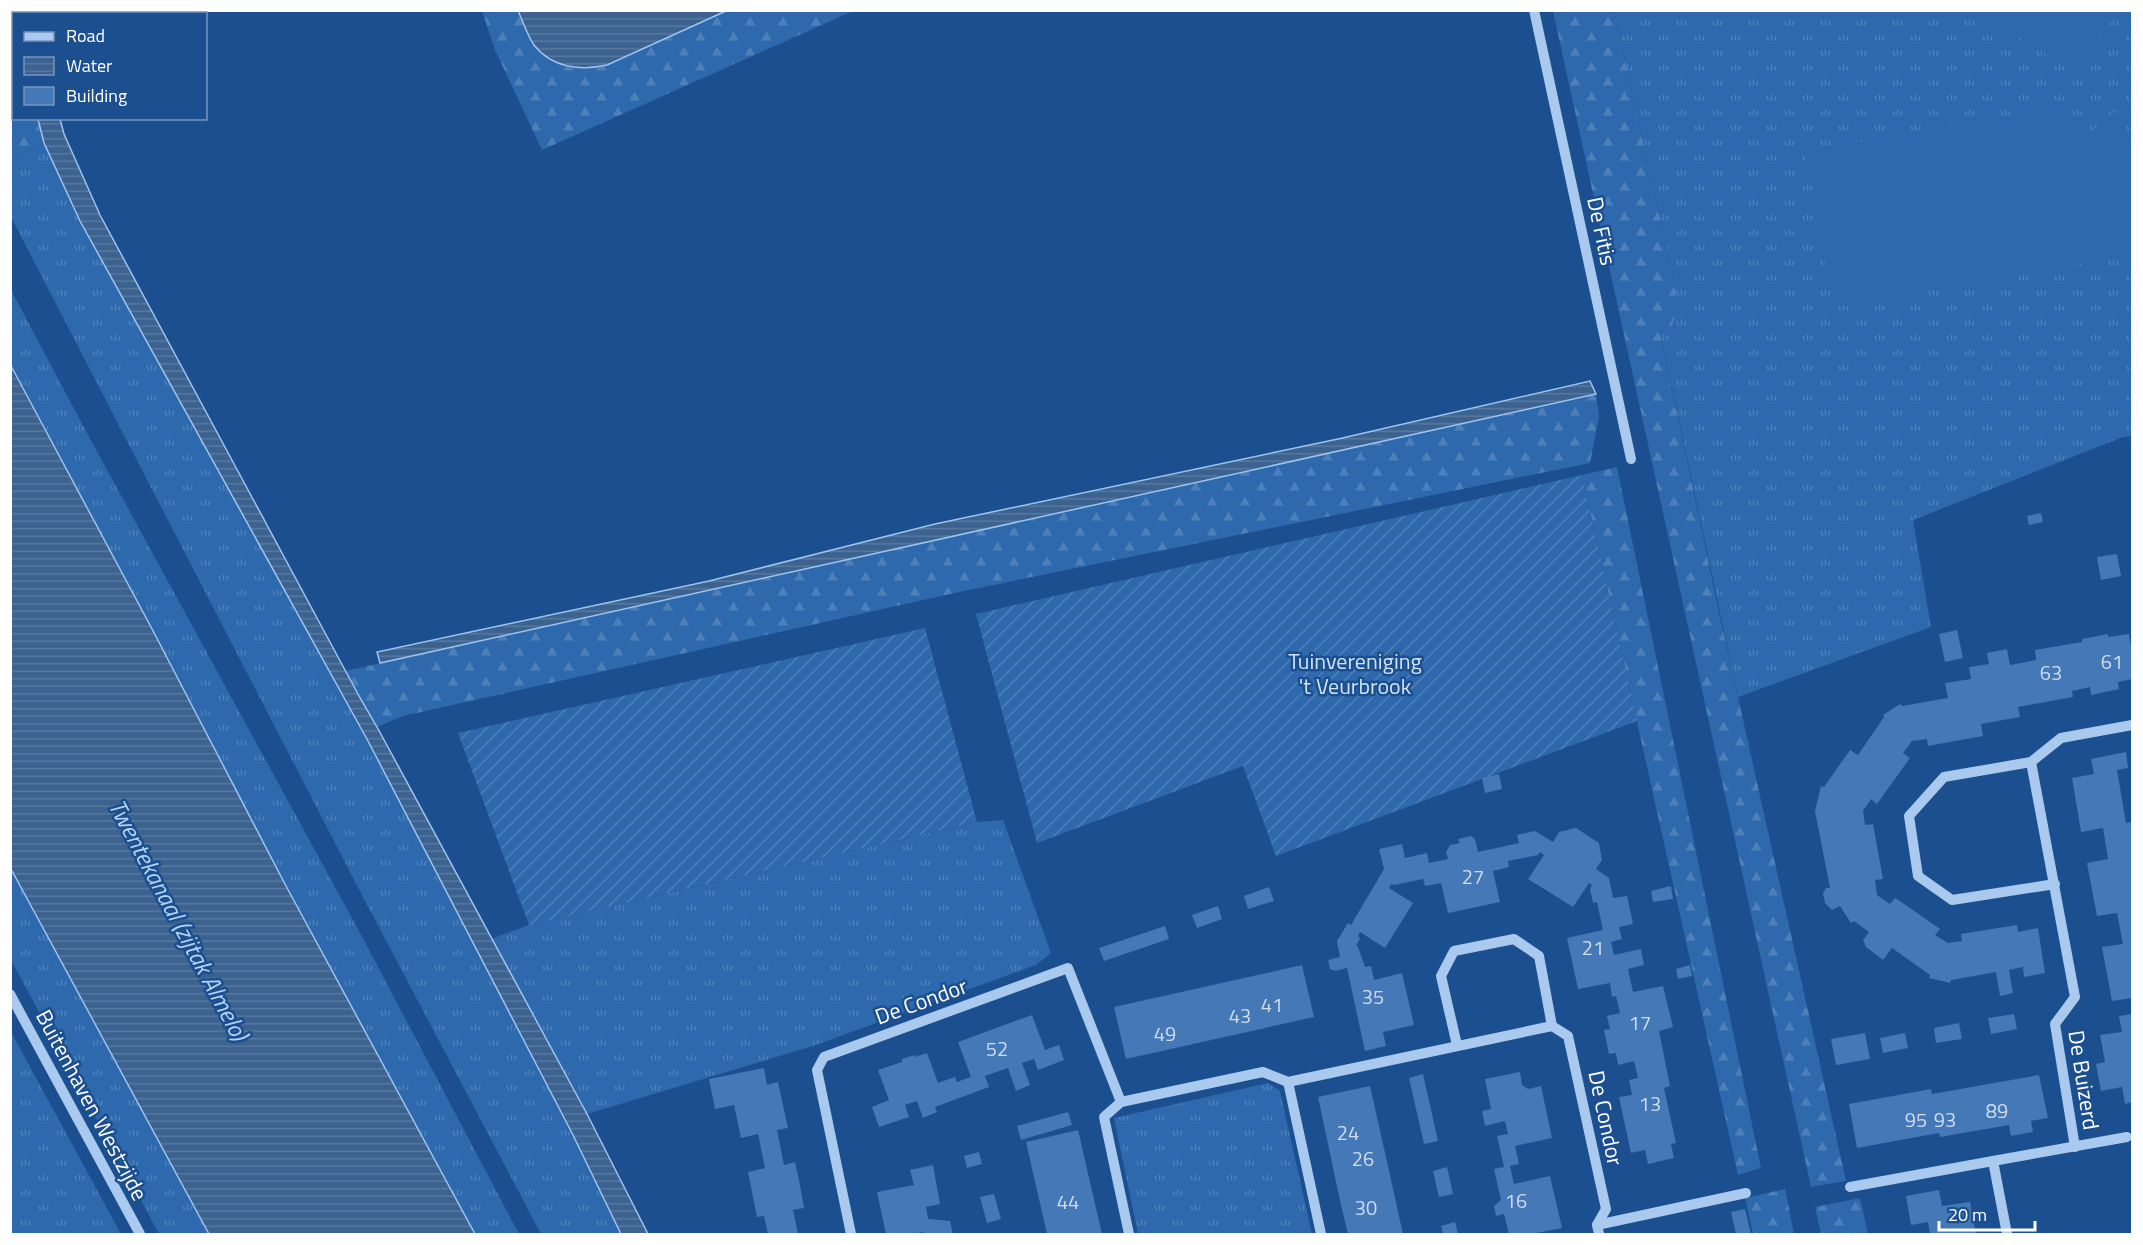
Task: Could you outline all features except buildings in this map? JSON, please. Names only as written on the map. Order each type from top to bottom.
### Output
[{"type":"street","name":"De Fitis","points":[[1534,10],[1631,459]]},
{"type":"street","points":[[2055,884],[1952,900],[1918,876],[1909,816],[1944,777],[2031,762],[2061,738],[2133,725]]},
{"type":"street","name":"De Buizerd","points":[[2031,762],[2075,998],[2055,1024],[2076,1147]]},
{"type":"street","points":[[1128,1234],[1104,1117],[1121,1102],[1263,1072],[1288,1082],[1552,1026],[1539,956],[1514,939],[1454,951],[1441,976],[1457,1045]]},
{"type":"street","name":"De Condor","points":[[851,1234],[817,1070],[824,1056],[1068,968],[1121,1102]]},
{"type":"street","name":"Buitenhaven Westzijde","points":[[10,994],[140,1234]]},
{"type":"street","name":"De Condor","points":[[1552,1026],[1568,1036],[1606,1209],[1598,1230]]},
{"type":"street","points":[[1288,1082],[1321,1234]]},
{"type":"street","name":"De Buizerd","points":[[1850,1187],[2127,1137]]},
{"type":"street","points":[[1993,1161],[2007,1234]]},
{"type":"street","name":"De Condor","points":[[1598,1230],[1746,1194]]},
{"type":"green space","points":[[13,10],[12,120],[38,120],[44,143],[11,157],[10,11]]},
{"type":"green space","points":[[2004,10],[2116,11],[2080,73],[1997,25]]},
{"type":"green space","points":[[482,11],[518,11],[534,45],[541,53],[558,63],[588,68],[608,65],[726,11],[853,11],[542,150],[495,50]]},
{"type":"green space","points":[[1553,11],[1614,11],[1676,290],[1676,312],[1671,330],[1661,336],[1719,612],[1846,1181],[1811,1187]]},
{"type":"green space","points":[[1614,11],[2132,11],[2132,436],[2123,437],[1913,520],[1931,627],[1738,697],[1661,335],[1671,330],[1676,290]]},
{"type":"green space","points":[[2117,109],[2120,135],[2132,134],[2132,255],[1833,307],[1806,151],[2043,110],[2079,133],[2092,131]]},
{"type":"green space","points":[[44,143],[80,221],[368,741],[572,1133],[621,1234],[541,1234],[363,897],[11,217],[11,157]]},
{"type":"green space","points":[[10,288],[358,929],[519,1234],[475,1234],[286,886],[11,364]]},
{"type":"green space","points":[[1596,394],[1599,416],[1590,463],[959,592],[403,716],[377,727],[345,671]]},
{"type":"green space","points":[[1617,467],[1761,1168],[1738,1175],[1582,475]]},
{"type":"green space","name":"Tuinvereniging 't Veurbrook","points":[[1582,475],[1637,721],[1276,856],[1243,766],[1037,843],[976,614]]},
{"type":"green space","points":[[925,628],[977,822],[529,925],[458,733]]},
{"type":"green space","points":[[1003,820],[1051,953],[1036,965],[813,1046],[587,1114],[491,939],[529,925],[977,822]]},
{"type":"green space","points":[[10,869],[209,1234],[159,1234],[11,960]]},
{"type":"green space","points":[[10,1030],[121,1234],[11,1234]]},
{"type":"green space","points":[[1268,1083],[1280,1091],[1312,1234],[1138,1234],[1114,1118]]},
{"type":"green space","points":[[1785,1189],[1794,1234],[1753,1234],[1745,1198]]},
{"type":"green space","points":[[1860,1198],[1868,1234],[1821,1234],[1815,1207]]},
{"type":"water","points":[[518,11],[726,11],[607,65],[587,68],[558,63],[541,53],[534,45]]},
{"type":"water","points":[[38,120],[60,120],[64,134],[100,215],[587,1114],[648,1234],[621,1234],[572,1133],[368,741],[80,221],[44,143]]},
{"type":"water","name":"Twentekanaal (zijtak Almelo)","points":[[10,364],[286,886],[475,1234],[209,1234],[11,869]]},
{"type":"water","points":[[1590,381],[1596,394],[380,663],[377,652],[709,581],[935,524],[1338,439]]}]
